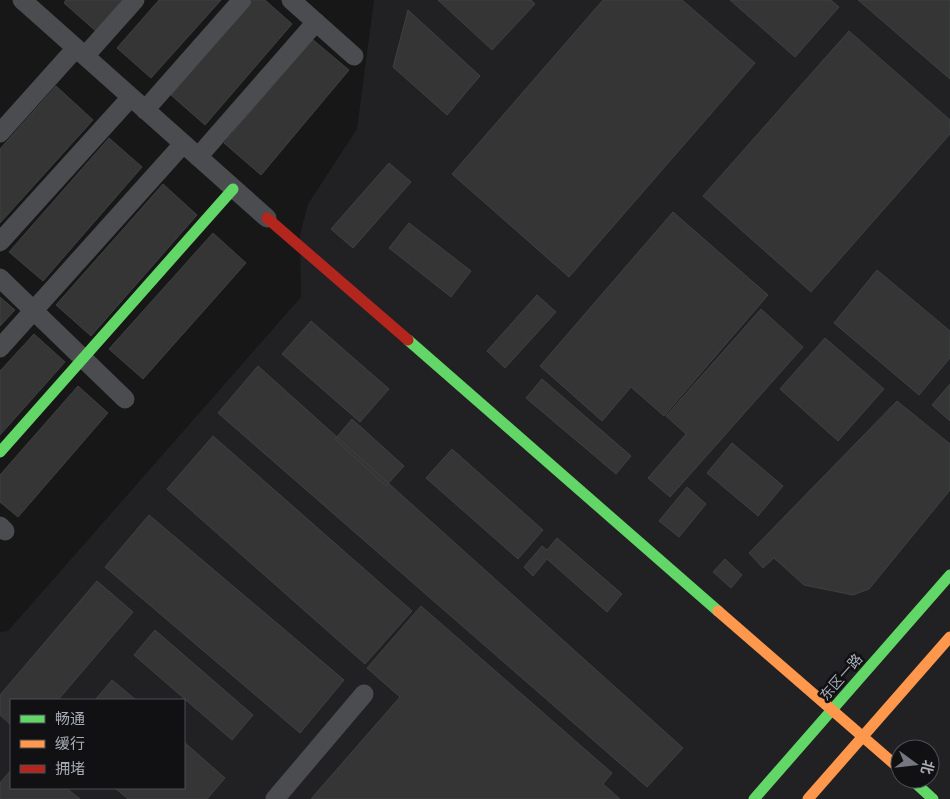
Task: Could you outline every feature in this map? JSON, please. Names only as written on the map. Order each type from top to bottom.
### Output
[{"type":"street","points":[[0,133],[80,52],[135,0]]},
{"type":"street","points":[[145,110],[242,0]]},
{"type":"street","points":[[291,0],[354,56]]},
{"type":"street","points":[[32,3],[80,52],[233,189],[890,761]]},
{"type":"street","points":[[198,157],[316,22]]},
{"type":"street","points":[[0,242],[130,97]]},
{"type":"street","points":[[0,348],[183,144]]},
{"type":"street","points":[[0,452],[233,189]]},
{"type":"street","points":[[0,278],[125,399]]},
{"type":"street","name":"东区一路","points":[[754,799],[950,575]]},
{"type":"street","points":[[808,799],[950,637]]},
{"type":"street","points":[[276,799],[364,694]]},
{"type":"street","points":[[922,789],[933,799]]},
{"type":"shaded area","points":[[374,0],[950,0],[950,799],[0,799],[0,632],[8,631],[301,297],[300,235],[308,204],[357,129]]},
{"type":"building","points":[[66,0],[126,0],[98,33],[64,3]]},
{"type":"building","points":[[159,0],[221,0],[151,78],[117,48]]},
{"type":"building","points":[[253,0],[265,0],[292,24],[205,125],[171,95]]},
{"type":"building","points":[[438,0],[531,0],[535,4],[492,50]]},
{"type":"building","points":[[603,0],[682,0],[755,63],[569,277],[452,174]]},
{"type":"building","points":[[730,0],[831,0],[839,7],[795,57]]},
{"type":"building","points":[[858,0],[950,0],[950,79]]},
{"type":"building","points":[[408,10],[480,76],[447,115],[393,67]]},
{"type":"building","points":[[849,31],[950,120],[950,134],[811,292],[703,196]]},
{"type":"building","points":[[312,39],[349,70],[261,175],[224,143]]},
{"type":"building","points":[[56,86],[93,120],[0,223],[0,149]]},
{"type":"building","points":[[109,138],[142,167],[43,281],[9,252]]},
{"type":"building","points":[[389,163],[411,182],[353,248],[331,229]]},
{"type":"building","points":[[163,184],[197,215],[91,336],[56,305]]},
{"type":"building","points":[[673,212],[768,295],[664,416],[631,387],[602,421],[540,366]]},
{"type":"building","points":[[409,223],[471,271],[451,297],[389,248]]},
{"type":"building","points":[[213,233],[246,263],[143,379],[109,349]]},
{"type":"building","points":[[877,270],[950,331],[950,358],[919,395],[834,323]]},
{"type":"building","points":[[537,295],[556,312],[505,368],[487,351]]},
{"type":"building","points":[[0,297],[15,310],[0,326]]},
{"type":"building","points":[[761,309],[803,347],[670,497],[648,478],[686,434],[666,416]]},
{"type":"building","points":[[311,321],[389,389],[360,422],[282,354]]},
{"type":"building","points":[[34,334],[65,362],[0,435],[0,371]]},
{"type":"building","points":[[825,338],[884,389],[838,441],[780,389]]},
{"type":"building","points":[[258,366],[683,748],[647,787],[218,413]]},
{"type":"building","points":[[542,379],[631,456],[616,474],[526,398]]},
{"type":"building","points":[[950,384],[950,421],[932,405]]},
{"type":"building","points":[[78,386],[108,413],[18,517],[0,502],[0,475]]},
{"type":"building","points":[[897,401],[950,444],[950,490],[869,589],[853,595],[804,585],[774,558],[763,568],[749,553]]},
{"type":"building","points":[[352,419],[404,466],[386,486],[335,439]]},
{"type":"building","points":[[213,436],[412,611],[365,664],[167,489]]},
{"type":"building","points":[[732,443],[783,486],[758,516],[707,473]]},
{"type":"building","points":[[452,449],[543,530],[518,559],[426,478]]},
{"type":"building","points":[[687,487],[706,504],[679,537],[659,521]]},
{"type":"building","points":[[149,515],[344,680],[300,733],[105,567]]},
{"type":"building","points":[[557,538],[622,594],[607,612],[547,559],[533,576],[524,567],[542,546],[547,550]]},
{"type":"building","points":[[725,559],[742,575],[731,588],[713,572]]},
{"type":"building","points":[[97,581],[133,612],[59,699],[10,699],[10,724],[0,715],[0,695]]},
{"type":"building","points":[[421,606],[612,773],[603,784],[620,799],[311,799],[400,697],[367,668]]},
{"type":"building","points":[[155,630],[253,715],[232,740],[134,655]]},
{"type":"building","points":[[112,680],[135,699],[96,699]]},
{"type":"building","points":[[185,743],[225,778],[207,799],[128,799],[116,789],[185,789]]},
{"type":"building","points":[[10,771],[10,789],[67,789],[80,799],[0,799],[0,783]]},
{"type":"traffic: fast","points":[[0,452],[233,189]]},
{"type":"traffic: fast","points":[[408,340],[718,611]]},
{"type":"traffic: fast","points":[[754,799],[950,575]]},
{"type":"traffic: fast","points":[[922,789],[933,799]]},
{"type":"traffic: slow","points":[[718,611],[890,760]]},
{"type":"traffic: slow","points":[[808,799],[950,637]]},
{"type":"traffic: jam","points":[[267,218],[408,340]]}]
